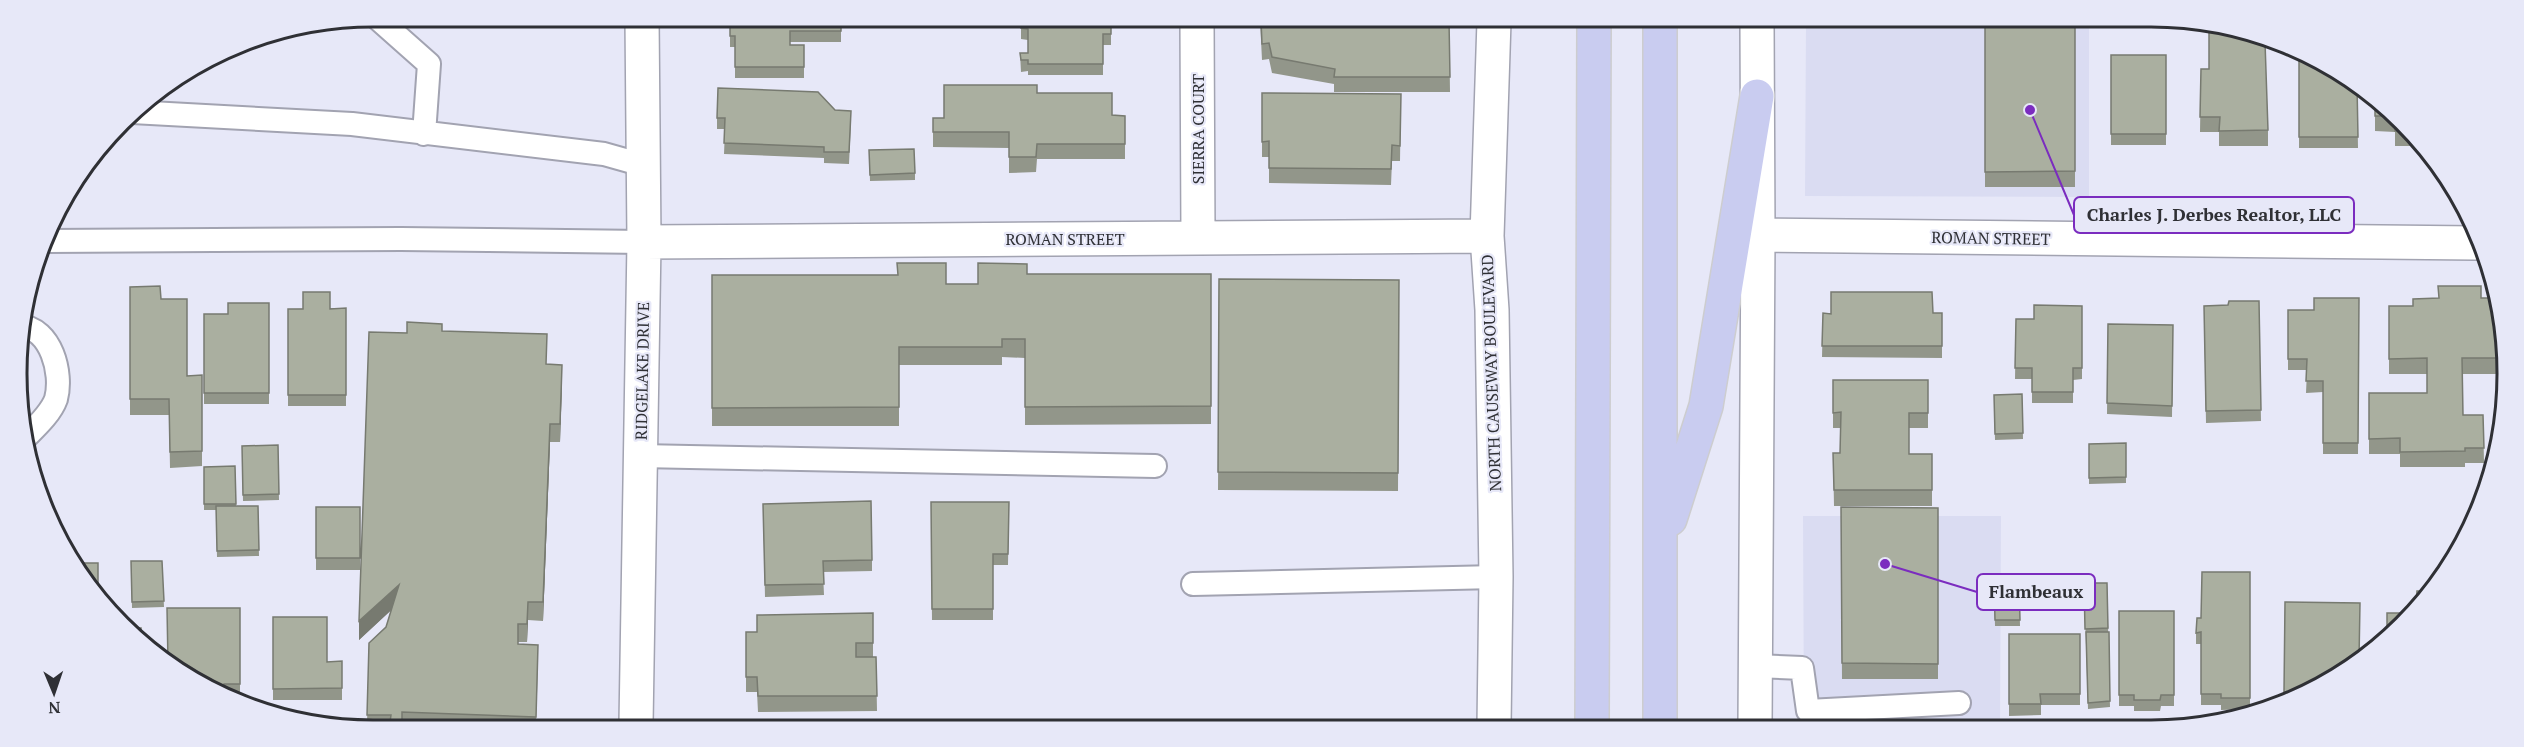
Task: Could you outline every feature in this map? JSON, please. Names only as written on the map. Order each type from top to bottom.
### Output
[{"type":"highway","points":[[1592,720],[1594,27]]},
{"type":"highway","points":[[1660,27],[1660,720]]},
{"type":"highway","points":[[1660,549],[1706,406],[1757,96]]},
{"type":"street","name":"RIDGELAKE DRIVE","points":[[636,720],[644,242],[642,27]]},
{"type":"street","name":"SIERRA COURT","points":[[1197,27],[1198,237]]},
{"type":"street","name":"NORTH CAUSEWAY BOULEVARD","points":[[1494,27],[1487,236],[1492,310],[1496,577],[1494,720]]},
{"type":"street","points":[[1755,720],[1758,235],[1756,27]]},
{"type":"street","name":"ROMAN STREET","points":[[1758,235],[2472,243]]},
{"type":"street","name":"ROMAN STREET","points":[[644,242],[1487,236]]},
{"type":"lane","points":[[388,27],[429,64],[424,134]]},
{"type":"lane","points":[[145,113],[352,124],[604,154],[643,165]]},
{"type":"lane","points":[[53,241],[401,239],[644,242]]},
{"type":"lane","points":[[30,331],[42,337],[54,355],[57,377],[56,399],[32,431]]},
{"type":"lane","points":[[640,456],[1155,466]]},
{"type":"lane","points":[[1193,584],[1496,577]]},
{"type":"lane","points":[[1756,666],[1802,668],[1808,711],[1959,703]]},
{"type":"shaded area","points":[[1806,27],[2089,27],[2089,197],[1805,196]]},
{"type":"shaded area","points":[[1803,516],[2001,516],[2000,720],[1804,720]]},
{"type":"building","points":[[730,27],[841,27],[841,31],[790,31],[790,45],[804,45],[804,67],[735,67],[735,36],[730,36]]},
{"type":"building","points":[[1111,27],[1111,34],[1103,34],[1103,64],[1028,64],[1028,60],[1021,60],[1020,53],[1028,53],[1028,29],[1021,28]]},
{"type":"building","points":[[1261,27],[1449,27],[1450,77],[1334,77],[1335,69],[1272,57],[1269,43],[1262,44]]},
{"type":"building","points":[[1985,27],[2075,27],[2075,171],[1985,172]]},
{"type":"building","points":[[2209,32],[2265,46],[2268,130],[2219,131],[2220,117],[2200,117],[2201,69],[2209,69]]},
{"type":"building","points":[[2111,55],[2166,55],[2166,134],[2111,134]]},
{"type":"building","points":[[2299,61],[2324,73],[2357,96],[2358,137],[2299,137]]},
{"type":"building","points":[[944,85],[1037,85],[1037,93],[1112,93],[1112,115],[1125,116],[1125,144],[1037,144],[1036,157],[1009,157],[1009,132],[933,132],[933,118],[944,118]]},
{"type":"building","points":[[718,88],[818,92],[835,110],[851,111],[849,152],[824,152],[824,147],[724,143],[725,118],[717,118]]},
{"type":"building","points":[[1262,93],[1401,94],[1400,146],[1392,145],[1391,169],[1269,168],[1269,141],[1262,142]]},
{"type":"building","points":[[2375,110],[2382,116],[2375,116]]},
{"type":"building","points":[[914,149],[915,173],[870,175],[869,150]]},
{"type":"building","points":[[897,263],[946,263],[946,284],[978,284],[978,263],[1027,264],[1027,274],[1211,274],[1211,406],[1025,407],[1025,339],[1002,339],[1002,347],[899,347],[899,407],[712,408],[712,275],[898,275]]},
{"type":"building","points":[[1219,279],[1399,280],[1398,473],[1218,472]]},
{"type":"building","points":[[160,286],[161,299],[187,299],[187,376],[202,375],[202,451],[170,452],[169,399],[130,399],[130,287]]},
{"type":"building","points":[[2438,286],[2481,286],[2481,298],[2488,298],[2496,358],[2462,358],[2463,415],[2483,415],[2484,448],[2465,448],[2465,451],[2400,452],[2400,438],[2369,439],[2369,393],[2427,393],[2427,358],[2389,359],[2389,306],[2413,306],[2413,299],[2439,298]]},
{"type":"building","points":[[303,292],[330,292],[330,309],[346,308],[346,395],[288,395],[288,309],[303,309]]},
{"type":"building","points":[[1831,292],[1932,292],[1933,313],[1942,313],[1942,346],[1822,346],[1823,313],[1831,314]]},
{"type":"building","points":[[2314,298],[2359,298],[2358,443],[2323,443],[2323,381],[2306,381],[2307,359],[2288,359],[2288,310],[2314,310]]},
{"type":"building","points":[[2229,301],[2259,301],[2261,410],[2206,411],[2204,306],[2228,305]]},
{"type":"building","points":[[228,303],[269,303],[269,393],[204,393],[204,314],[228,314]]},
{"type":"building","points":[[2034,305],[2082,306],[2082,368],[2073,368],[2073,392],[2032,392],[2032,368],[2015,368],[2016,319],[2034,319]]},
{"type":"building","points":[[407,322],[442,324],[442,331],[547,334],[546,364],[562,365],[560,424],[550,424],[543,602],[528,602],[527,624],[518,624],[518,644],[538,645],[536,717],[402,712],[402,720],[390,720],[391,715],[367,715],[369,643],[386,627],[399,585],[359,621],[369,332],[407,333]]},
{"type":"building","points":[[2108,324],[2173,325],[2172,406],[2107,403]]},
{"type":"building","points":[[1833,380],[1928,380],[1928,413],[1909,413],[1909,454],[1932,454],[1932,490],[1834,490],[1833,453],[1840,453],[1841,412],[1833,413]]},
{"type":"building","points":[[2022,394],[2023,433],[1995,434],[1994,395]]},
{"type":"building","points":[[2126,443],[2126,477],[2089,478],[2089,444]]},
{"type":"building","points":[[278,445],[279,494],[243,495],[242,446]]},
{"type":"building","points":[[235,466],[236,504],[204,504],[204,467]]},
{"type":"building","points":[[871,501],[872,560],[823,561],[824,584],[765,585],[763,504]]},
{"type":"building","points":[[931,502],[1009,502],[1008,554],[993,554],[993,609],[932,609]]},
{"type":"building","points":[[216,506],[258,506],[259,550],[217,551]]},
{"type":"building","points":[[316,507],[360,507],[360,558],[316,558]]},
{"type":"building","points":[[1841,507],[1938,508],[1938,664],[1842,663]]},
{"type":"building","points":[[131,561],[162,561],[164,601],[132,602]]},
{"type":"building","points":[[83,563],[98,563],[98,583]]},
{"type":"building","points":[[2202,572],[2250,572],[2250,698],[2221,698],[2221,694],[2201,694],[2201,632],[2196,633],[2197,618],[2201,618]]},
{"type":"building","points":[[1994,581],[2019,581],[2020,620],[1995,620]]},
{"type":"building","points":[[2084,583],[2107,583],[2108,628],[2085,629]]},
{"type":"building","points":[[2285,602],[2360,603],[2359,649],[2324,674],[2284,692]]},
{"type":"building","points":[[167,608],[240,608],[240,684],[224,684],[224,686],[200,674],[168,652]]},
{"type":"building","points":[[2119,611],[2174,611],[2174,695],[2161,695],[2160,700],[2134,700],[2134,695],[2119,695]]},
{"type":"building","points":[[873,613],[873,643],[856,643],[856,657],[876,657],[877,696],[758,696],[757,677],[746,677],[746,632],[757,632],[757,615]]},
{"type":"building","points":[[2387,613],[2401,613],[2396,619],[2387,627]]},
{"type":"building","points":[[273,617],[327,617],[327,662],[342,661],[342,688],[273,689]]},
{"type":"building","points":[[2086,632],[2109,632],[2110,701],[2088,703]]},
{"type":"building","points":[[2009,634],[2080,634],[2080,694],[2040,694],[2041,704],[2009,704]]},
{"type":"place","name":"Charles J. Derbes Realtor, LLC","points":[[2030,110]]},
{"type":"place","name":"Flambeaux","points":[[1885,564]]}]
